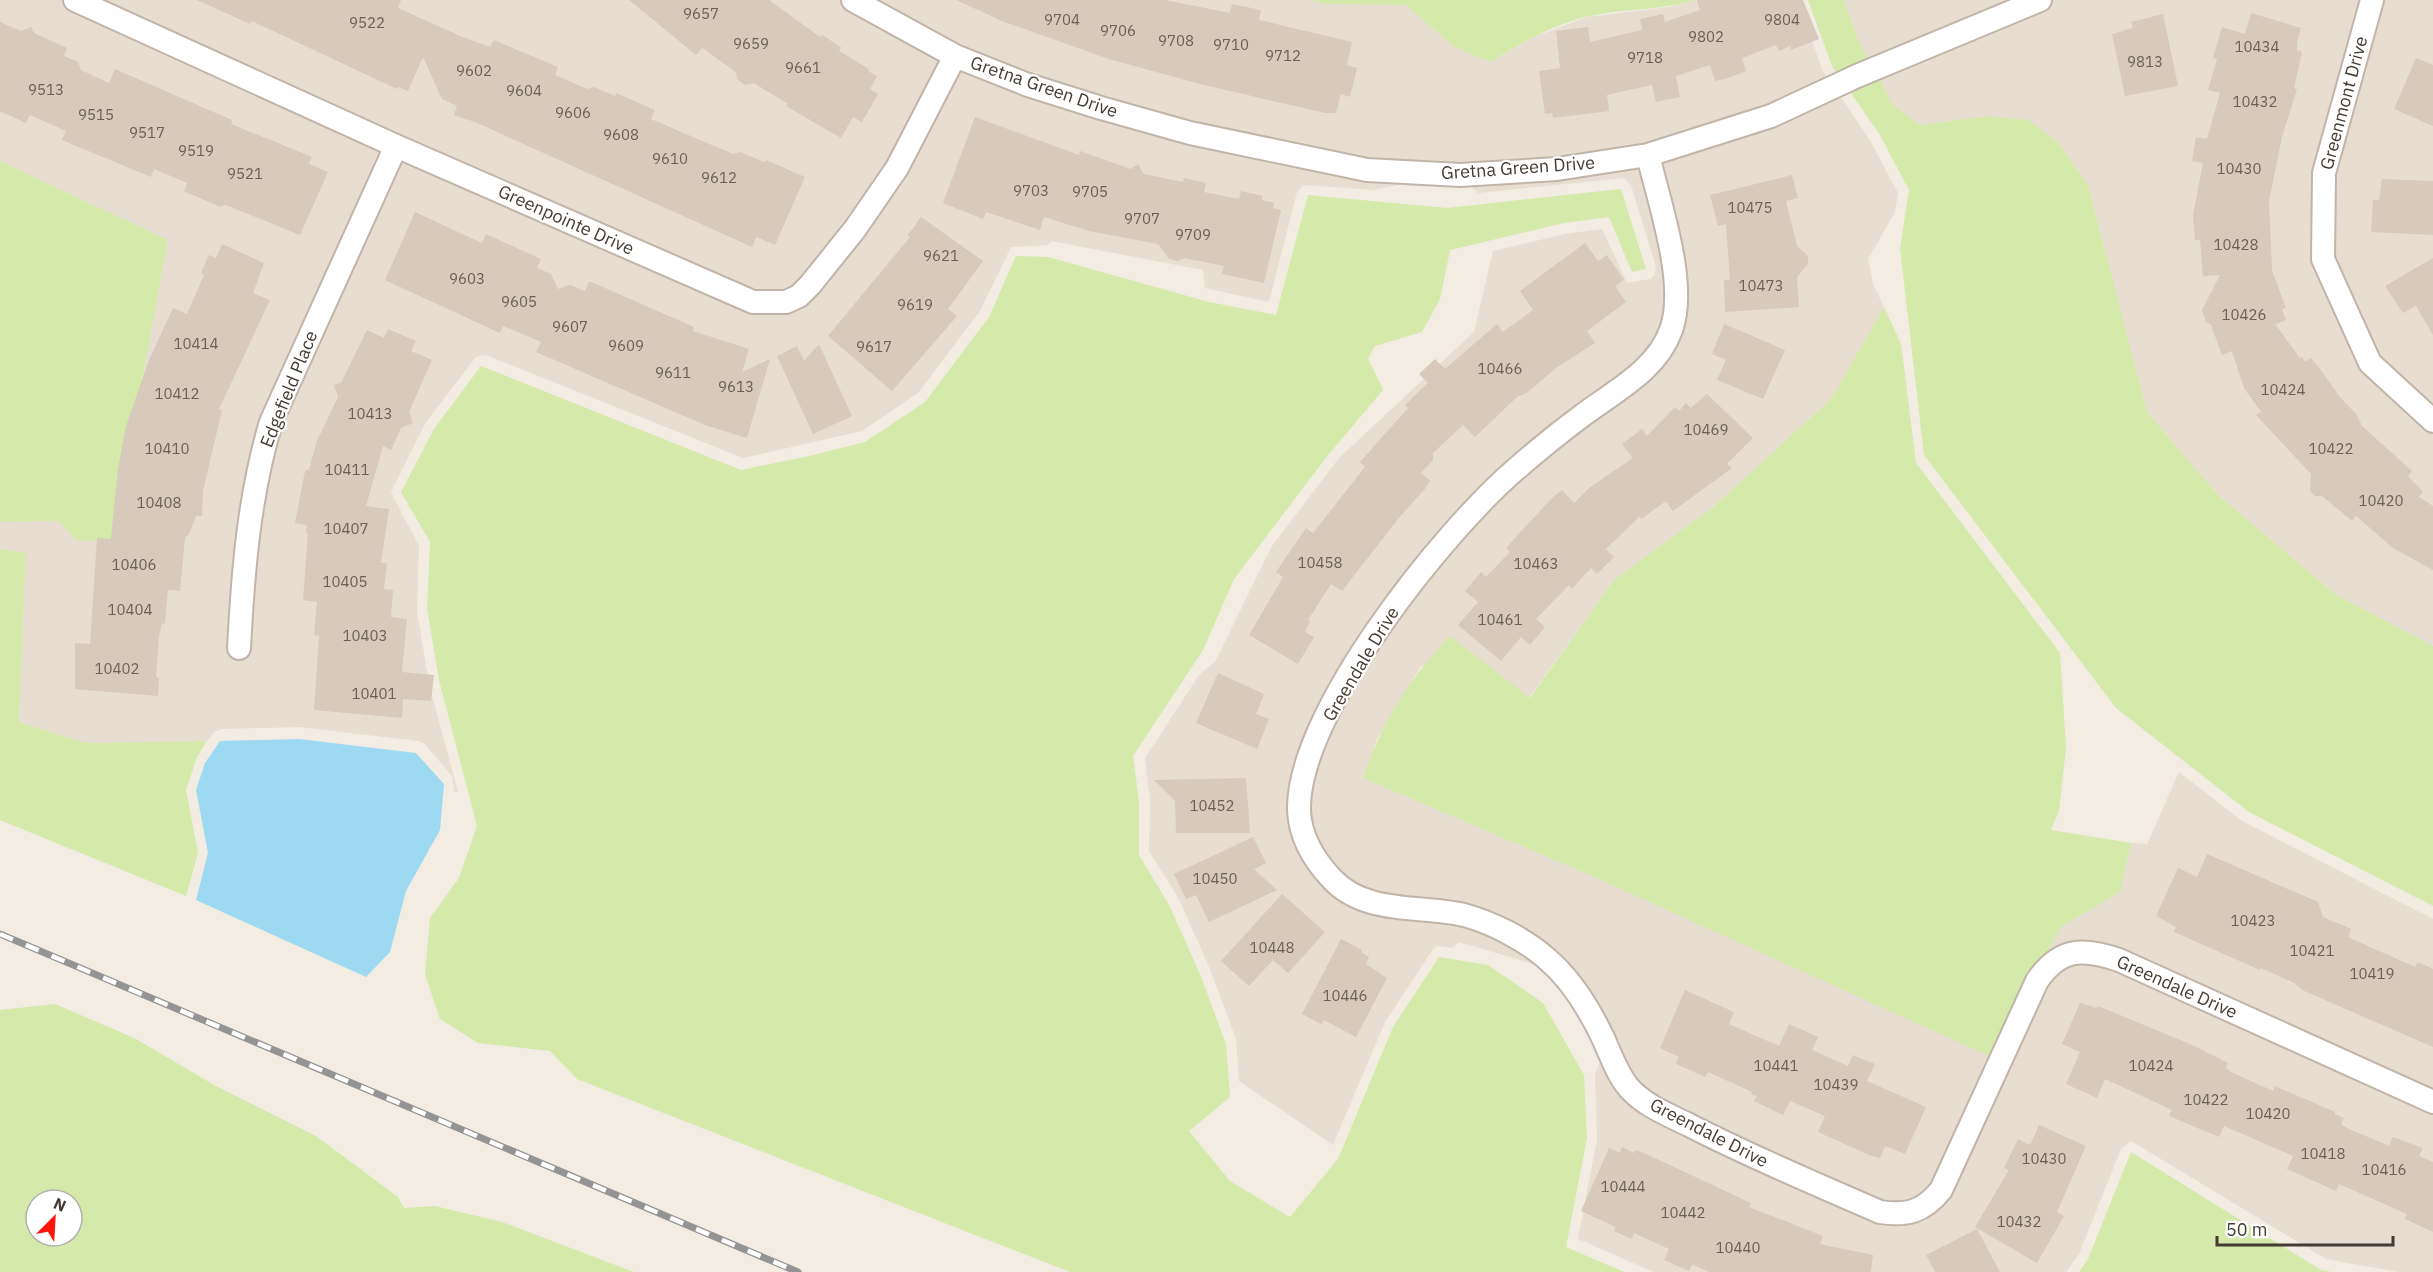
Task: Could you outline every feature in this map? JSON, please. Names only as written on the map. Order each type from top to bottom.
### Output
[{"type":"street","name":"Greenpointe Drive","points":[[75,0],[396,146],[753,302],[786,302],[799,296],[810,285],[861,220],[897,168],[955,56]]},
{"type":"street","name":"Gretna Green Drive","points":[[853,0],[955,56],[1038,88],[1190,133],[1367,170],[1460,175],[1557,169],[1648,155],[1771,116],[1857,76],[2040,0]]},
{"type":"street","name":"Greenmont Drive","points":[[2372,0],[2324,173],[2323,260],[2370,363],[2433,421]]},
{"type":"street","name":"Edgefield Place","points":[[239,648],[244,560],[257,469],[271,423],[396,146]]},
{"type":"street","name":"Greendale Drive","points":[[1648,155],[1677,286],[1676,309],[1671,331],[1660,353],[1640,374],[1580,417],[1515,470],[1464,520],[1401,597],[1338,694],[1312,749],[1302,779],[1299,812],[1303,836],[1315,858],[1335,883],[1362,899],[1408,909],[1462,915],[1490,924],[1515,936],[1546,958],[1571,985],[1590,1011],[1629,1088],[1648,1104],[1712,1137],[1880,1212],[1901,1215],[1917,1211],[1931,1203],[1941,1190],[2037,981],[2048,965],[2075,952],[2093,951],[2119,960],[2433,1102]]},
{"type":"shaded area","points":[[0,0],[1310,0],[1325,4],[1406,5],[1453,46],[1490,62],[1534,37],[1587,17],[1670,7],[1696,0],[1797,0],[1823,71],[1871,142],[1898,193],[1895,212],[1868,259],[1873,284],[1884,307],[1831,399],[1713,507],[1614,580],[1529,698],[1421,666],[1377,739],[1363,778],[1601,880],[1989,1055],[2061,927],[2120,892],[2131,843],[2147,844],[2179,772],[2242,821],[2433,919],[2433,1272],[2398,1272],[2326,1259],[2131,1141],[2121,1149],[2079,1254],[2066,1272],[1654,1272],[1578,1239],[1597,1139],[1595,1074],[1607,1044],[1564,973],[1459,942],[1453,948],[1438,946],[1433,949],[1385,1022],[1333,1145],[1239,1081],[1236,1039],[1210,969],[1179,899],[1149,851],[1150,801],[1145,758],[1199,675],[1215,662],[1272,546],[1339,458],[1474,332],[1493,251],[1565,234],[1602,229],[1627,283],[1650,279],[1655,274],[1656,267],[1631,185],[1624,178],[1478,193],[1458,172],[1373,190],[1304,185],[1297,192],[1269,302],[1205,288],[1203,270],[1051,241],[1048,245],[1011,247],[980,311],[918,393],[862,431],[743,458],[486,355],[476,357],[426,422],[391,492],[419,546],[417,611],[429,684],[458,792],[454,792],[452,776],[425,744],[418,741],[300,727],[221,729],[214,732],[207,741],[86,743],[19,722],[26,553],[0,549],[0,522],[58,521],[77,541],[113,540],[168,240],[0,161]]},
{"type":"shaded area","points":[[1844,0],[2433,0],[2433,646],[2335,594],[2217,494],[2147,412],[2088,185],[2057,141],[2028,120],[1987,116],[1920,125],[1893,105],[1858,40]]},
{"type":"green space","points":[[1310,0],[1696,0],[1573,20],[1536,36],[1490,62],[1453,46],[1406,5],[1325,4]]},
{"type":"green space","points":[[1808,0],[1844,0],[1858,40],[1893,105],[1920,125],[1987,116],[2028,120],[2057,141],[2088,185],[2147,412],[2217,494],[2335,594],[2433,646],[2433,906],[2249,812],[2116,708],[1924,455],[1900,248],[1909,190],[1880,135],[1832,66]]},
{"type":"green space","points":[[0,161],[168,240],[113,540],[77,541],[58,521],[0,522]]},
{"type":"green space","points":[[1621,189],[1646,269],[1632,272],[1609,217],[1564,223],[1450,250],[1440,299],[1422,332],[1375,346],[1368,358],[1383,390],[1325,459],[1234,579],[1203,650],[1133,756],[1139,802],[1139,855],[1169,905],[1200,974],[1226,1044],[1230,1097],[1189,1131],[1230,1181],[1290,1217],[1338,1159],[1393,1027],[1439,957],[1488,965],[1543,1003],[1584,1075],[1587,1138],[1566,1247],[1624,1272],[1070,1272],[577,1079],[550,1051],[478,1043],[440,1019],[425,974],[430,918],[459,878],[477,826],[439,680],[427,608],[430,542],[401,492],[434,429],[481,366],[741,470],[865,442],[925,402],[989,317],[1016,256],[1048,257],[1209,302],[1276,315],[1308,195],[1447,208]]},
{"type":"green space","points":[[1884,307],[1901,344],[1916,463],[2060,653],[2066,748],[2059,811],[2051,830],[2131,843],[2120,892],[2061,927],[1989,1056],[1601,880],[1363,778],[1379,738],[1398,702],[1422,668],[1450,636],[1530,698],[1614,580],[1713,507],[1831,399]]},
{"type":"green space","points":[[0,549],[26,553],[19,722],[86,743],[207,741],[197,757],[186,790],[198,853],[186,896],[0,820]]},
{"type":"green space","points":[[55,1004],[134,1038],[216,1086],[316,1136],[398,1197],[404,1208],[435,1206],[502,1222],[634,1272],[0,1272],[0,1010]]},
{"type":"green space","points":[[2131,1152],[2321,1270],[2332,1272],[2079,1272],[2088,1259]]},
{"type":"water","points":[[299,739],[416,753],[444,784],[440,830],[406,891],[390,952],[366,977],[196,900],[208,853],[196,790],[205,763],[220,741]]},
{"type":"building","points":[[197,0],[401,0],[398,8],[465,38],[490,47],[494,40],[558,67],[555,75],[587,89],[594,87],[615,96],[616,93],[655,110],[651,119],[733,154],[740,152],[764,162],[766,160],[805,177],[775,245],[756,237],[752,247],[475,122],[454,115],[457,106],[442,99],[423,57],[408,91],[398,87],[397,89],[252,21],[250,24]]},
{"type":"building","points":[[629,0],[769,0],[820,37],[822,35],[841,47],[839,51],[869,69],[868,71],[877,76],[870,89],[878,94],[862,122],[853,117],[841,138],[786,106],[788,104],[754,83],[745,85],[737,79],[736,72],[702,48],[696,55]]},
{"type":"building","points":[[956,0],[1165,0],[1230,13],[1232,4],[1261,10],[1259,20],[1352,42],[1347,65],[1357,68],[1350,97],[1341,94],[1336,113],[1325,113],[1200,84],[1109,59],[1002,21]]},
{"type":"building","points":[[1697,0],[1803,0],[1819,39],[1791,50],[1790,46],[1779,51],[1776,45],[1742,58],[1746,71],[1725,79],[1715,81],[1710,65],[1676,76],[1680,97],[1656,102],[1652,85],[1607,95],[1609,111],[1553,118],[1552,113],[1545,114],[1539,71],[1560,68],[1556,31],[1588,27],[1590,42],[1642,30],[1640,19],[1663,14],[1665,22],[1700,10]]},
{"type":"building","points":[[2251,13],[2301,28],[2297,42],[2297,50],[2302,52],[2294,88],[2297,89],[2282,137],[2269,201],[2272,270],[2286,308],[2282,309],[2286,320],[2275,324],[2300,358],[2302,356],[2305,362],[2311,358],[2318,366],[2340,397],[2357,415],[2362,426],[2412,471],[2408,476],[2423,492],[2419,497],[2433,506],[2433,570],[2393,548],[2356,516],[2352,521],[2322,496],[2315,496],[2310,491],[2311,474],[2256,415],[2261,412],[2244,388],[2232,351],[2222,355],[2211,325],[2206,322],[2202,310],[2220,275],[2203,276],[2200,240],[2195,240],[2193,215],[2203,163],[2192,161],[2196,137],[2207,139],[2220,93],[2208,90],[2217,59],[2213,58],[2222,27],[2245,34]]},
{"type":"building","points":[[2163,14],[2178,86],[2125,96],[2112,34],[2133,28],[2131,22]]},
{"type":"building","points":[[0,22],[21,31],[31,27],[34,33],[67,48],[64,56],[78,62],[81,70],[109,83],[115,69],[232,120],[231,124],[312,157],[309,164],[328,172],[300,235],[226,205],[220,207],[184,191],[187,183],[154,169],[151,177],[62,140],[66,131],[30,115],[26,123],[0,111]]},
{"type":"building","points":[[2416,58],[2433,65],[2433,126],[2394,109]]},
{"type":"building","points":[[975,117],[1079,155],[1080,151],[1131,169],[1138,164],[1144,174],[1183,182],[1184,178],[1206,183],[1204,192],[1239,199],[1241,191],[1263,196],[1262,200],[1274,203],[1273,208],[1281,210],[1264,283],[1222,274],[1224,266],[1184,258],[1178,261],[1169,259],[1158,244],[1089,231],[1044,217],[1040,230],[986,212],[983,219],[943,203]]},
{"type":"building","points":[[1792,175],[1798,198],[1786,201],[1797,246],[1808,256],[1808,264],[1797,277],[1799,307],[1725,312],[1724,280],[1730,280],[1726,224],[1718,226],[1710,195]]},
{"type":"building","points":[[2382,179],[2433,181],[2433,235],[2371,232],[2373,200],[2379,200]]},
{"type":"building","points":[[415,212],[482,243],[486,234],[541,259],[537,268],[551,274],[558,289],[570,285],[585,291],[589,281],[694,327],[693,331],[749,349],[742,372],[770,359],[747,438],[705,425],[536,352],[541,342],[503,326],[500,333],[385,280]]},
{"type":"building","points":[[921,217],[983,261],[948,309],[957,316],[892,391],[828,336],[910,237],[908,235]]},
{"type":"building","points":[[1585,243],[1598,261],[1607,255],[1624,280],[1615,286],[1626,302],[1587,331],[1595,343],[1556,368],[1527,393],[1517,397],[1475,437],[1463,425],[1433,453],[1433,460],[1421,473],[1430,481],[1424,490],[1398,519],[1342,591],[1331,584],[1308,620],[1310,621],[1305,632],[1314,637],[1298,664],[1249,635],[1283,577],[1276,572],[1306,528],[1313,533],[1365,467],[1360,462],[1408,408],[1405,405],[1428,383],[1419,374],[1435,359],[1445,369],[1497,324],[1503,332],[1533,310],[1520,291]]},
{"type":"building","points":[[222,244],[264,263],[253,293],[270,300],[219,409],[222,410],[203,491],[202,516],[196,516],[185,538],[180,591],[168,590],[165,624],[162,623],[159,636],[156,677],[159,678],[158,696],[75,689],[75,643],[90,644],[97,538],[111,539],[118,469],[126,426],[149,360],[173,308],[187,314],[204,275],[201,273],[209,255],[216,258]]},
{"type":"building","points":[[2433,258],[2433,335],[2416,306],[2403,313],[2385,286]]},
{"type":"building","points":[[1724,324],[1785,350],[1763,399],[1717,380],[1726,360],[1712,354]]},
{"type":"building","points":[[388,329],[416,341],[411,351],[432,360],[409,412],[413,423],[401,428],[391,450],[383,446],[366,506],[389,509],[381,563],[387,563],[384,589],[393,590],[391,617],[407,619],[402,672],[434,675],[431,701],[403,699],[402,718],[314,710],[319,636],[314,635],[317,602],[303,600],[308,533],[306,533],[307,525],[295,523],[305,471],[309,469],[317,441],[338,397],[334,385],[341,383],[367,330],[384,338]]},
{"type":"building","points":[[819,344],[852,416],[813,434],[777,356],[797,346],[804,361]]},
{"type":"building","points":[[1707,394],[1753,438],[1727,464],[1732,468],[1673,511],[1666,501],[1641,519],[1640,516],[1606,549],[1614,557],[1597,574],[1591,568],[1572,589],[1569,585],[1536,619],[1545,627],[1530,645],[1521,637],[1501,661],[1458,625],[1478,602],[1465,591],[1481,572],[1486,577],[1510,552],[1506,548],[1553,497],[1562,490],[1574,503],[1589,488],[1633,458],[1622,444],[1642,429],[1647,436],[1675,407],[1679,411],[1686,403],[1691,408]]},
{"type":"building","points":[[1218,673],[1264,694],[1256,714],[1269,719],[1257,749],[1196,723]]},
{"type":"building","points":[[1246,778],[1250,833],[1176,833],[1175,801],[1154,780]]},
{"type":"building","points":[[1253,837],[1266,863],[1254,869],[1277,890],[1209,922],[1196,895],[1186,899],[1174,874]]},
{"type":"building","points":[[2207,854],[2318,902],[2323,917],[2351,929],[2348,937],[2415,967],[2418,962],[2433,969],[2433,1047],[2302,990],[2294,983],[2261,968],[2260,970],[2174,932],[2176,927],[2156,916],[2178,868],[2197,877]]},
{"type":"building","points":[[1282,894],[1325,932],[1288,973],[1273,960],[1249,986],[1221,961]]},
{"type":"building","points":[[1341,939],[1362,950],[1361,952],[1369,957],[1366,964],[1387,978],[1356,1037],[1324,1020],[1321,1024],[1302,1014]]},
{"type":"building","points":[[1685,990],[1734,1012],[1729,1024],[1779,1046],[1789,1024],[1818,1037],[1812,1050],[1848,1066],[1853,1055],[1875,1064],[1867,1081],[1926,1107],[1905,1154],[1885,1146],[1880,1158],[1869,1155],[1818,1132],[1825,1116],[1790,1101],[1783,1115],[1754,1101],[1757,1096],[1751,1094],[1752,1092],[1708,1072],[1705,1077],[1676,1064],[1679,1057],[1660,1048]]},
{"type":"building","points":[[2080,1003],[2097,1008],[2098,1006],[2190,1044],[2228,1063],[2226,1068],[2231,1072],[2273,1091],[2275,1086],[2335,1112],[2334,1114],[2344,1118],[2341,1124],[2347,1128],[2389,1146],[2393,1137],[2423,1148],[2419,1156],[2433,1162],[2433,1232],[2405,1219],[2407,1214],[2339,1184],[2336,1191],[2287,1169],[2293,1156],[2224,1126],[2219,1137],[2169,1116],[2172,1110],[2105,1079],[2097,1098],[2066,1084],[2080,1052],[2062,1044]]},
{"type":"building","points":[[2039,1125],[2086,1146],[2057,1212],[2064,1216],[2037,1263],[1975,1227],[2009,1170],[2004,1168],[2018,1139],[2030,1145]]},
{"type":"building","points":[[1622,1147],[1634,1153],[1635,1150],[1644,1153],[1751,1203],[1749,1207],[1823,1236],[1820,1244],[1873,1255],[1871,1272],[1709,1272],[1692,1264],[1689,1271],[1664,1260],[1669,1249],[1634,1233],[1632,1239],[1614,1231],[1616,1227],[1581,1211],[1609,1148],[1620,1153]]},
{"type":"building","points":[[1977,1229],[2000,1272],[1935,1272],[1926,1255]]},
{"type":"railway","points":[[0,934],[798,1272]]}]
